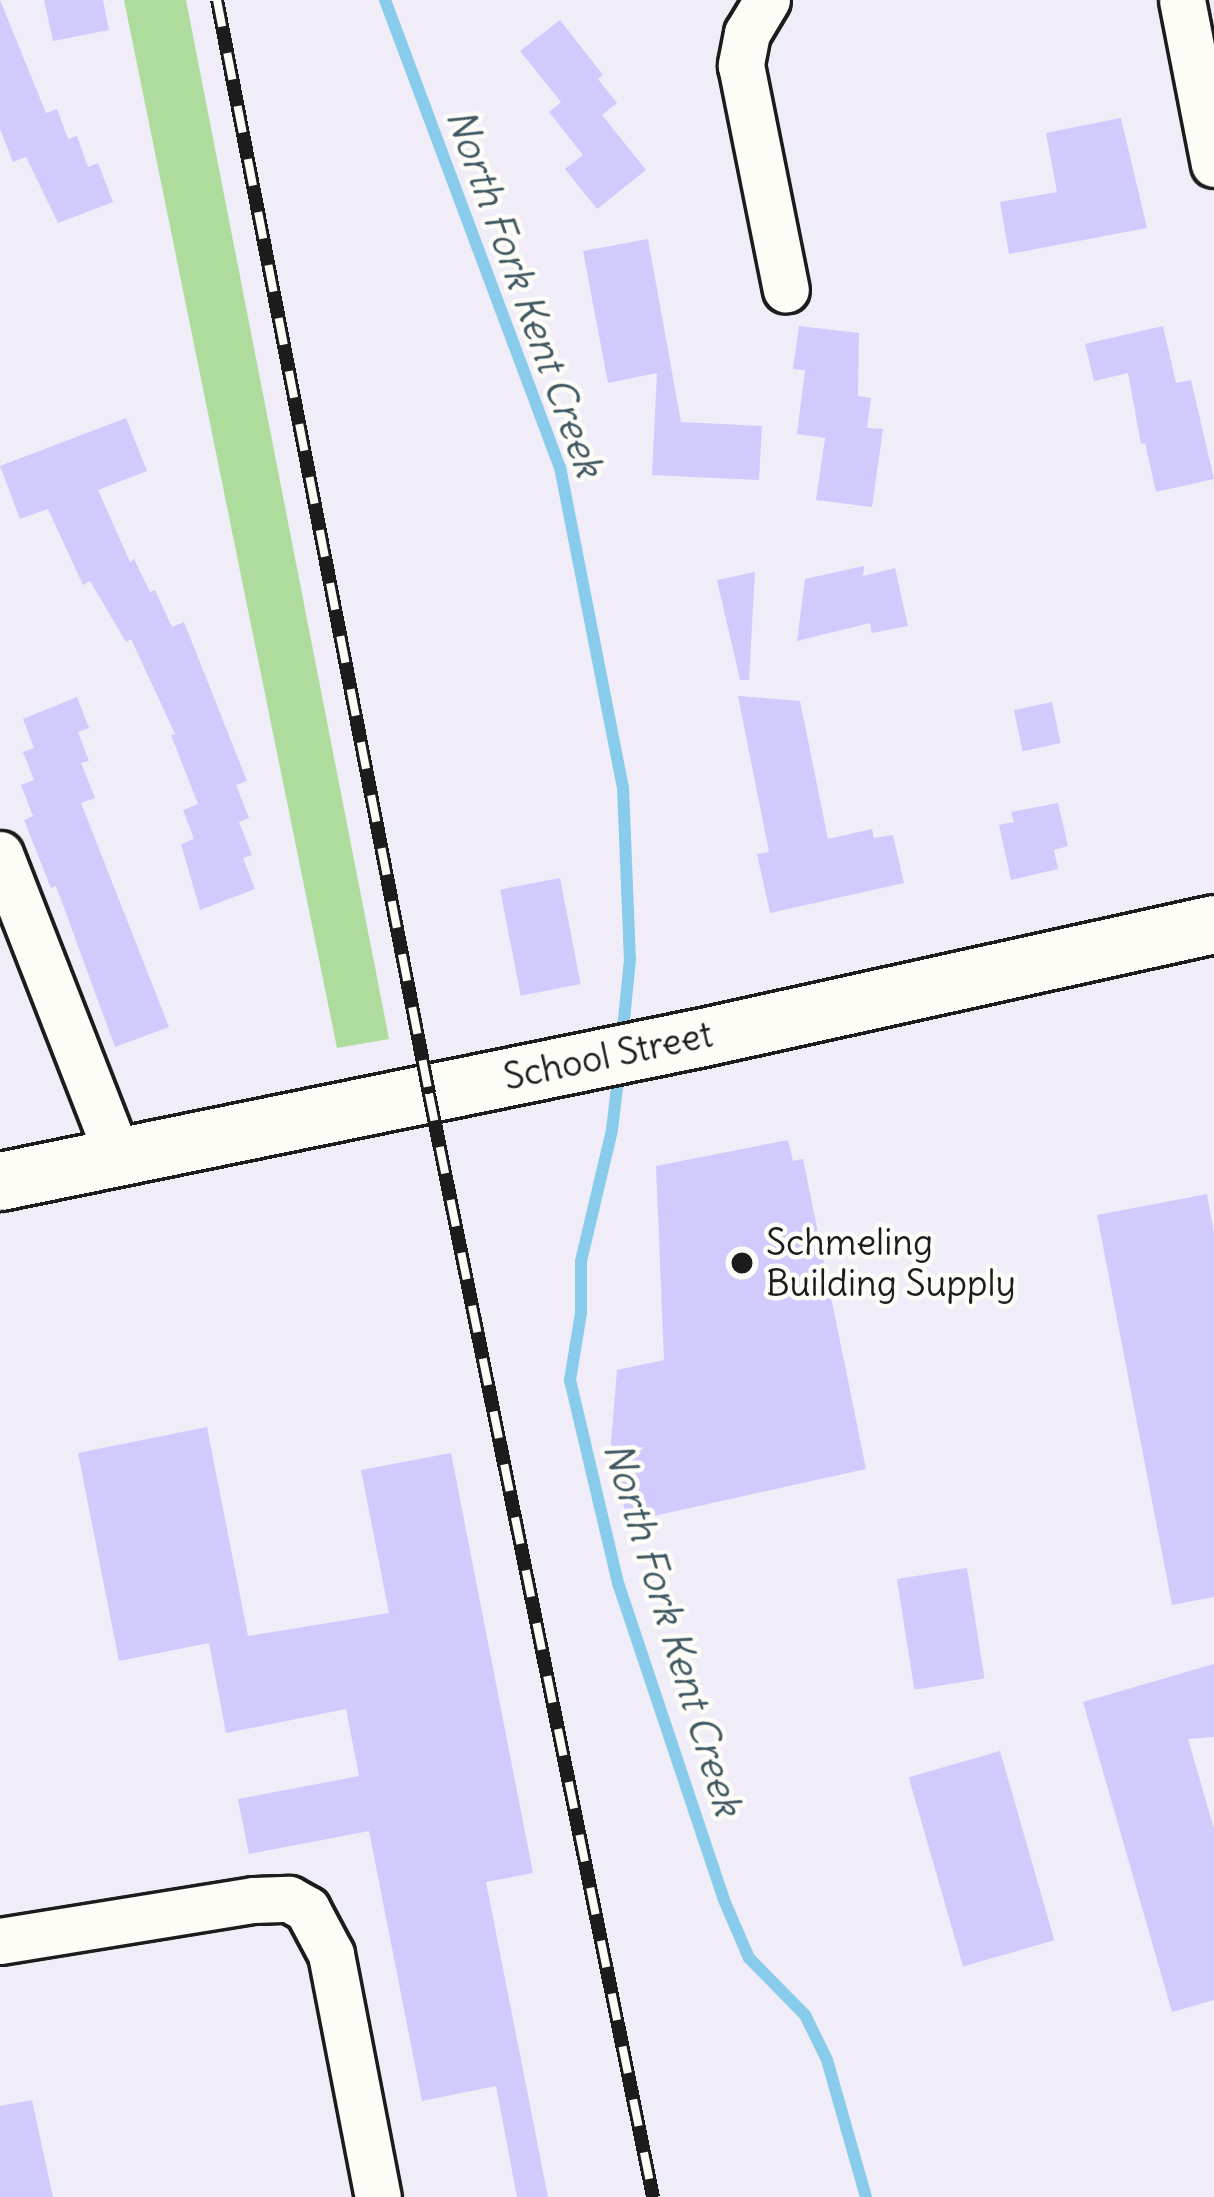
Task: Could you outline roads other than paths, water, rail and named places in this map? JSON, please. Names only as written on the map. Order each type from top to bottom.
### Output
[{"type":"main road","name":"School Street","points":[[0,1181],[704,1037],[1214,924]]},
{"type":"street","points":[[767,0],[747,33],[741,65],[787,290]]},
{"type":"street","points":[[1182,0],[1214,164]]},
{"type":"street","points":[[0,854],[118,1156]]},
{"type":"street","points":[[0,1942],[254,1900],[289,1900],[307,1909],[324,1932],[331,1954],[378,2197]]},
{"type":"waterway","name":"North Fork Kent Creek","points":[[385,0],[560,467],[623,787],[630,959],[622,1039]]},
{"type":"waterway","name":"North Fork Kent Creek","points":[[619,1071],[612,1130],[581,1261],[581,1313],[570,1380],[618,1583],[724,1900],[749,1958],[805,2015],[827,2060],[866,2197]]},
{"type":"railway","points":[[217,0],[429,1094],[653,2197]]},
{"type":"place","name":"Schmeling Building Supply","points":[[742,1263]]}]
